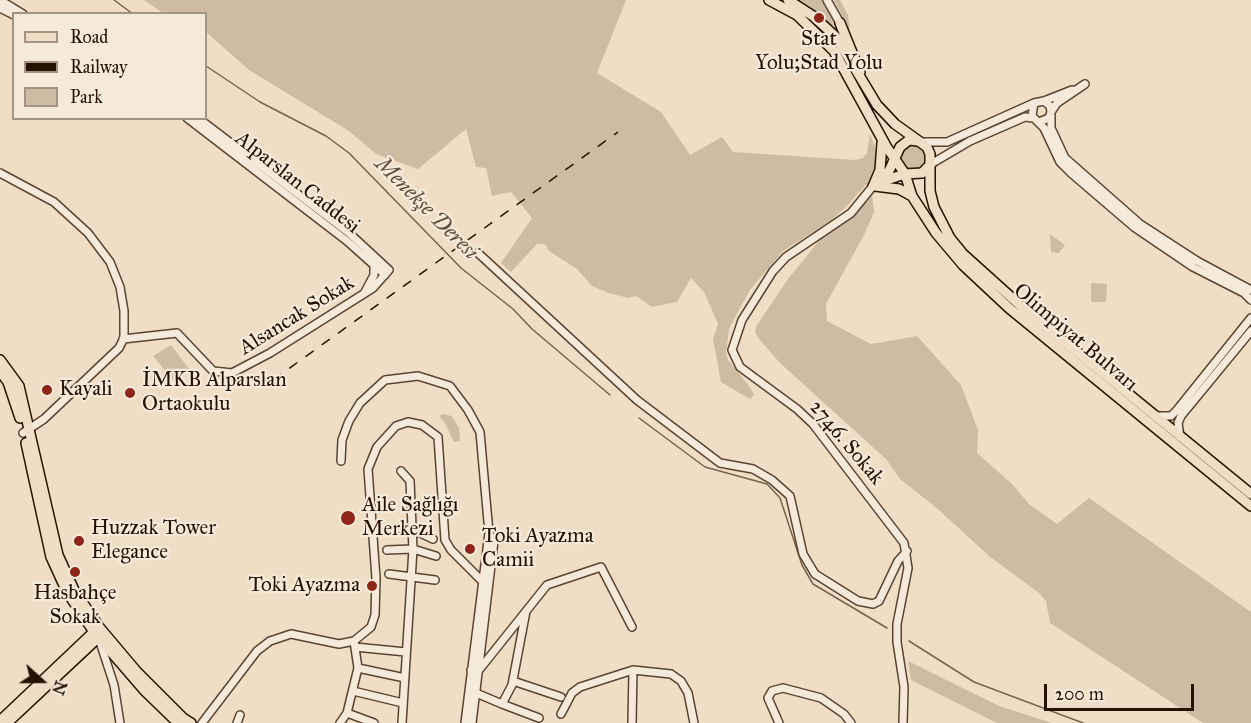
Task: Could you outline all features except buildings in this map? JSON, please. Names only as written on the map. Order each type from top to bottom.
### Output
[{"type":"main road","points":[[769,0],[797,15],[825,40],[843,66],[882,140],[905,174]]},
{"type":"main road","points":[[788,0],[813,16],[830,32],[888,118],[929,150],[931,164],[922,173],[905,174],[873,186]]},
{"type":"main road","points":[[840,23],[843,66]]},
{"type":"main road","points":[[830,32],[838,28],[840,23]]},
{"type":"main road","points":[[840,23],[855,55],[865,86]]},
{"type":"main road","points":[[873,186],[880,170],[882,140]]},
{"type":"main road","points":[[873,186],[885,176],[895,160],[896,152],[904,143],[920,142]]},
{"type":"main road","name":"Olimpiyat Bulvarı","points":[[931,164],[930,190],[934,207],[950,238],[963,254],[1022,307],[1251,494]]},
{"type":"main road","name":"Olimpiyat Bulvarı","points":[[905,174],[912,196],[936,233],[963,265],[1009,308],[1251,506]]},
{"type":"main road","points":[[873,186],[888,186],[912,196]]},
{"type":"main road","points":[[0,360],[19,386],[51,557],[67,592],[145,691],[178,723]]},
{"type":"main road","points":[[0,372],[8,382],[26,432]]},
{"type":"main road","points":[[0,721],[99,632]]},
{"type":"main road","points":[[99,632],[151,687],[191,723],[200,723]]},
{"type":"main road","points":[[7,723],[99,632]]},
{"type":"street","points":[[0,0],[20,12]]},
{"type":"street","points":[[827,0],[840,23]]},
{"type":"street","points":[[920,142],[947,142],[1085,84],[1057,103],[1046,120],[1025,117],[970,141],[931,164]]},
{"type":"street","points":[[1044,101],[1050,106],[1051,128],[1065,158],[1132,216],[1197,261],[1251,290]]},
{"type":"street","points":[[1034,104],[1031,109],[1060,162],[1134,227],[1193,267],[1244,293],[1251,300]]},
{"type":"street","name":"Alparslan Caddesi","points":[[191,120],[347,241],[374,265],[387,272]]},
{"type":"street","name":"Alparslan Caddesi","points":[[201,120],[348,233],[387,272]]},
{"type":"street","points":[[0,173],[54,202],[99,245],[120,287],[124,310],[123,339],[119,348],[26,432]]},
{"type":"street","name":"2746. Sokak","points":[[873,186],[850,213],[786,256],[773,271],[741,320],[732,350],[740,367],[797,409],[813,424],[899,535],[907,551]]},
{"type":"street","points":[[478,253],[637,400],[720,463],[753,469],[772,480],[790,496],[803,554],[815,574],[858,601],[873,604],[879,601],[898,561],[907,551]]},
{"type":"street","points":[[365,292],[374,275],[374,265]]},
{"type":"street","name":"Alsancak Sokak","points":[[123,339],[177,333],[213,371],[232,374],[270,353],[365,292],[387,272]]},
{"type":"street","points":[[1155,416],[1170,416],[1177,410],[1251,318]]},
{"type":"street","points":[[1180,436],[1178,423],[1181,416],[1251,331]]},
{"type":"street","points":[[341,460],[342,440],[349,421],[360,403],[385,380],[418,376],[450,386],[468,410],[480,432],[489,533],[475,670],[465,723]]},
{"type":"street","points":[[354,644],[371,627],[377,604],[369,464],[384,437],[396,426],[408,422],[422,425],[438,438],[446,540],[451,550],[485,581]]},
{"type":"street","points":[[401,471],[410,481],[413,549],[402,723]]},
{"type":"street","points":[[396,528],[412,529],[433,539]]},
{"type":"street","points":[[387,550],[413,549],[436,556]]},
{"type":"street","points":[[903,723],[904,687],[897,642],[897,624],[908,568],[907,551]]},
{"type":"street","points":[[472,723],[476,693],[475,670],[547,585],[601,567],[632,627]]},
{"type":"street","points":[[389,574],[435,580]]},
{"type":"street","points":[[502,704],[513,681],[526,608]]},
{"type":"street","points":[[99,632],[114,685],[120,723]]},
{"type":"street","points":[[200,723],[257,651],[270,641],[291,634],[339,644],[406,652]]},
{"type":"street","points":[[340,723],[347,713],[358,668],[354,644]]},
{"type":"street","points":[[358,668],[405,678]]},
{"type":"street","points":[[561,714],[572,693],[580,687],[633,670],[671,674],[681,681],[688,693],[694,723]]},
{"type":"street","points":[[632,723],[633,670]]},
{"type":"street","points":[[513,681],[561,697]]},
{"type":"street","points":[[779,723],[768,698],[772,691],[783,688],[821,698],[844,714],[850,723]]},
{"type":"street","points":[[353,691],[403,703]]},
{"type":"street","points":[[476,693],[539,718]]},
{"type":"street","points":[[347,713],[374,723]]},
{"type":"street","points":[[237,723],[240,715]]},
{"type":"green space","points":[[144,0],[626,0],[597,73],[661,112],[690,155],[722,137],[733,152],[855,160],[863,158],[867,153],[870,134],[875,147],[875,166],[868,182],[848,205],[830,221],[783,251],[750,290],[741,306],[729,329],[726,353],[728,360],[750,387],[754,395],[750,399],[721,382],[713,339],[718,324],[704,292],[691,278],[677,302],[652,307],[636,296],[628,298],[592,286],[577,269],[549,251],[545,244],[537,244],[511,272],[501,263],[532,218],[511,192],[492,196],[486,168],[476,167],[466,129],[418,169],[376,154],[349,131],[249,70],[207,33],[207,12],[162,12]]},
{"type":"green space","points":[[798,0],[822,0],[835,25],[831,25]]},
{"type":"green space","points":[[834,0],[840,0],[848,15],[850,31]]},
{"type":"green space","points":[[914,144],[923,148],[927,157],[923,166],[914,170],[905,166],[901,157],[905,148]]},
{"type":"green space","points":[[872,194],[874,212],[826,304],[827,321],[871,344],[917,336],[961,385],[978,430],[977,453],[1012,484],[1029,504],[1057,524],[1089,498],[1251,612],[1251,723],[1203,723],[1050,623],[1046,601],[1039,593],[989,556],[938,509],[900,479],[886,459],[780,363],[759,339],[755,332],[757,325],[788,279],[822,237],[853,216]]},
{"type":"green space","points":[[1050,234],[1065,245],[1059,253],[1051,252]]},
{"type":"green space","points":[[1091,283],[1107,284],[1106,302],[1091,302]]},
{"type":"green space","points":[[171,345],[190,370],[175,383],[153,356]]},
{"type":"green space","points":[[442,414],[452,416],[459,428],[460,441],[454,442],[439,416]]},
{"type":"green space","points":[[908,661],[999,706],[1052,723],[997,723],[911,680]]},
{"type":"waterway","name":"Menekşe Deresi","points":[[114,0],[130,12]]},
{"type":"waterway","name":"Menekşe Deresi","points":[[207,67],[260,102],[326,136],[349,153],[461,268],[513,309],[532,329],[610,395]]},
{"type":"waterway","name":"Menekşe Deresi","points":[[639,418],[705,467],[767,484],[780,498],[802,565],[813,584],[887,628]]},
{"type":"waterway","name":"Menekşe Deresi","points":[[909,641],[974,682],[1083,723]]},
{"type":"railway","points":[[273,380],[618,132]]},
{"type":"place","name":"Stat Yolu;Stad Yolu","points":[[819,18]]},
{"type":"place","name":"Kayali","points":[[47,390]]},
{"type":"place","name":"İMKB Alparslan Ortaokulu","points":[[130,393]]},
{"type":"place","name":"Aile Sağlığı Merkezi","points":[[348,518]]},
{"type":"place","name":"Huzzak Tower Elegance","points":[[79,541]]},
{"type":"place","name":"Toki Ayazma Camii","points":[[470,549]]},
{"type":"place","name":"Hasbahçe Sokak","points":[[75,572]]},
{"type":"place","name":"Toki Ayazma","points":[[372,586]]}]
